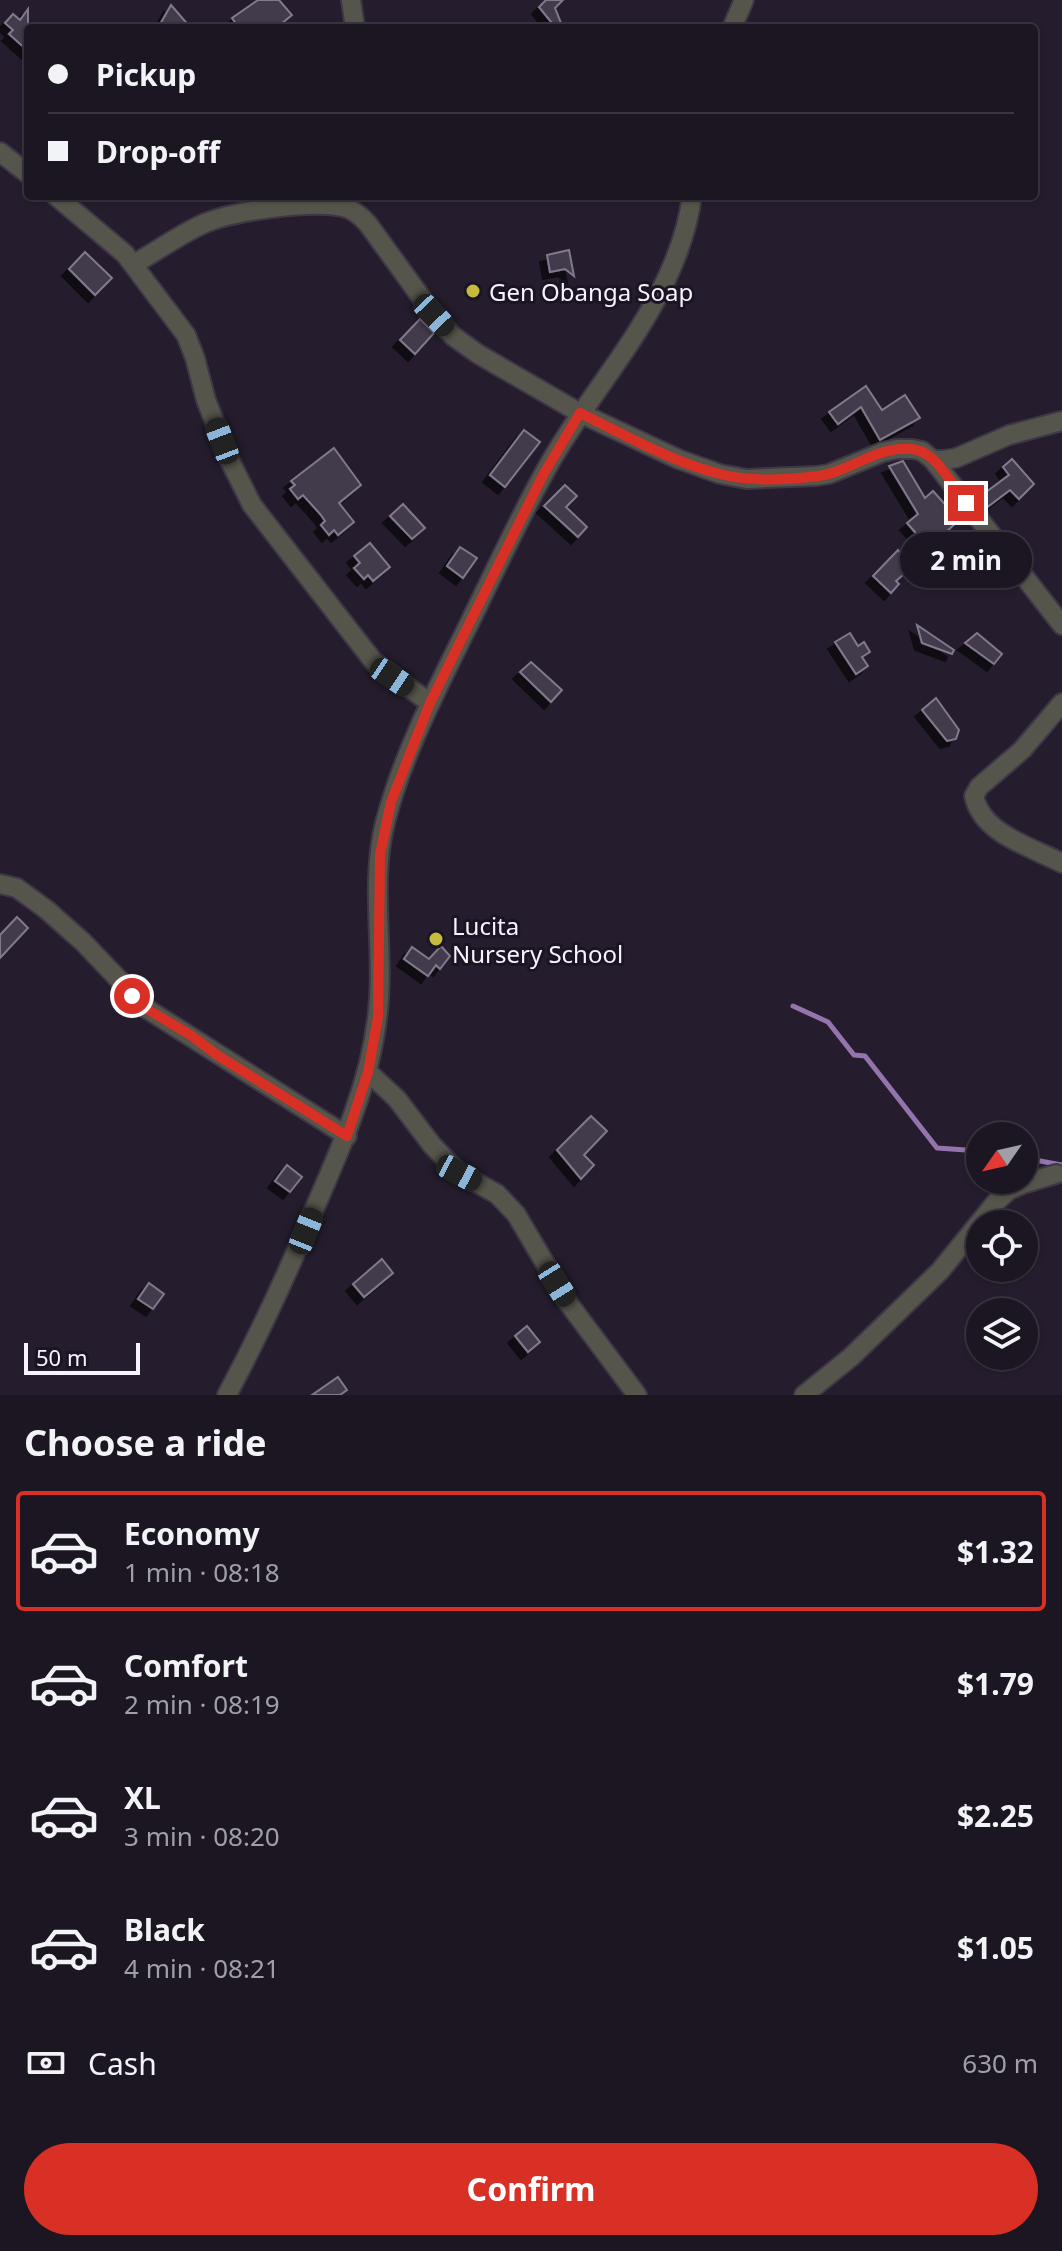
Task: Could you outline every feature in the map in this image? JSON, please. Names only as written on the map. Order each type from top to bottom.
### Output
[{"type":"street","points":[[351,0],[354,24]]},
{"type":"street","points":[[734,24],[744,0]]},
{"type":"street","points":[[0,152],[24,171]]},
{"type":"street","points":[[61,200],[134,264],[191,345],[206,400],[230,461],[252,505],[365,653],[392,677],[430,703]]},
{"type":"street","points":[[227,1395],[273,1305],[347,1136],[368,1072],[378,1017],[378,893],[384,826],[430,703],[543,475],[580,413],[659,297],[683,236],[691,200]]},
{"type":"street","points":[[134,264],[188,231],[233,213],[294,207],[344,207],[360,215],[368,224],[434,315],[453,336],[580,413],[678,459],[720,474],[747,479],[829,474],[883,452],[897,449],[922,451],[933,460],[1062,625]]},
{"type":"street","points":[[933,460],[956,458],[1009,435],[1062,421]]},
{"type":"street","points":[[1062,703],[1022,750],[979,787],[974,796],[977,811],[993,828],[1062,863]]},
{"type":"street","points":[[0,884],[27,894],[55,917],[147,1009],[347,1136]]},
{"type":"street","points":[[368,1072],[397,1099],[432,1145],[459,1173],[497,1194],[516,1214],[569,1304],[637,1395]]},
{"type":"street","points":[[804,1395],[851,1357],[940,1271],[1009,1190],[1056,1174]]},
{"type":"building","points":[[258,0],[279,0],[292,15],[281,24],[236,24],[232,18]]},
{"type":"building","points":[[546,0],[563,0],[555,8],[561,24],[553,24],[539,7]]},
{"type":"building","points":[[171,5],[188,24],[160,24]]},
{"type":"building","points":[[28,9],[28,24],[24,24],[24,47],[9,34],[13,30],[5,23],[13,14],[20,20]]},
{"type":"building","points":[[569,250],[574,276],[565,269],[550,272],[547,255]]},
{"type":"building","points":[[85,252],[112,278],[95,295],[69,269]]},
{"type":"building","points":[[420,319],[434,333],[415,354],[400,340]]},
{"type":"building","points":[[866,386],[882,410],[905,395],[920,418],[880,440],[861,407],[838,424],[829,412]]},
{"type":"building","points":[[524,430],[540,442],[505,487],[490,475]]},
{"type":"building","points":[[334,448],[361,485],[339,503],[354,522],[338,535],[334,530],[329,535],[321,525],[325,521],[321,515],[303,495],[298,499],[290,489],[295,485],[291,481]]},
{"type":"building","points":[[1012,459],[1034,484],[1019,499],[1010,490],[986,508],[978,498],[1009,475],[1003,467]]},
{"type":"building","points":[[903,461],[925,498],[933,491],[959,520],[929,548],[907,523],[918,514],[889,466]]},
{"type":"building","points":[[565,485],[577,496],[566,507],[587,527],[578,537],[544,506]]},
{"type":"building","points":[[403,504],[425,528],[412,539],[390,516]]},
{"type":"building","points":[[370,543],[390,567],[373,581],[368,575],[364,579],[354,568],[360,563],[354,556]]},
{"type":"building","points":[[460,547],[477,558],[463,578],[447,566]]},
{"type":"building","points":[[898,550],[912,567],[896,581],[899,584],[891,593],[873,576]]},
{"type":"building","points":[[917,625],[954,650],[952,654],[922,643]]},
{"type":"building","points":[[850,633],[858,646],[864,642],[870,652],[862,657],[868,666],[856,674],[835,642]]},
{"type":"building","points":[[977,633],[1002,654],[994,664],[965,643]]},
{"type":"building","points":[[531,662],[562,690],[551,702],[520,672]]},
{"type":"building","points":[[936,698],[959,730],[956,739],[947,741],[922,710]]},
{"type":"building","points":[[17,917],[28,928],[0,958],[0,935]]},
{"type":"building","points":[[441,946],[450,956],[440,969],[436,965],[428,976],[404,959],[412,947],[429,959]]},
{"type":"building","points":[[591,1116],[607,1131],[584,1155],[594,1165],[581,1179],[557,1150]]},
{"type":"building","points":[[287,1165],[302,1177],[290,1192],[275,1181]]},
{"type":"building","points":[[382,1259],[393,1273],[364,1297],[353,1284]]},
{"type":"building","points":[[149,1283],[164,1294],[153,1309],[138,1299]]},
{"type":"building","points":[[527,1326],[540,1342],[528,1352],[515,1336]]},
{"type":"building","points":[[338,1377],[347,1390],[340,1395],[312,1395]]},
{"type":"waterway","points":[[793,1006],[828,1022],[854,1055],[865,1056],[937,1148],[966,1150]]},
{"type":"waterway","points":[[1038,1161],[1062,1165]]},
{"type":"place","name":"Gen Obanga Soap","points":[[473,291]]},
{"type":"place","name":"Lucita Nursery School","points":[[436,939]]},
{"type":"route","points":[[132,996],[217,1055],[347,1136],[368,1072],[378,1017],[380,854],[391,802],[430,703],[543,475],[580,413],[678,459],[720,474],[747,479],[829,474],[883,452],[897,449],[922,451],[933,460],[966,503]]}]
